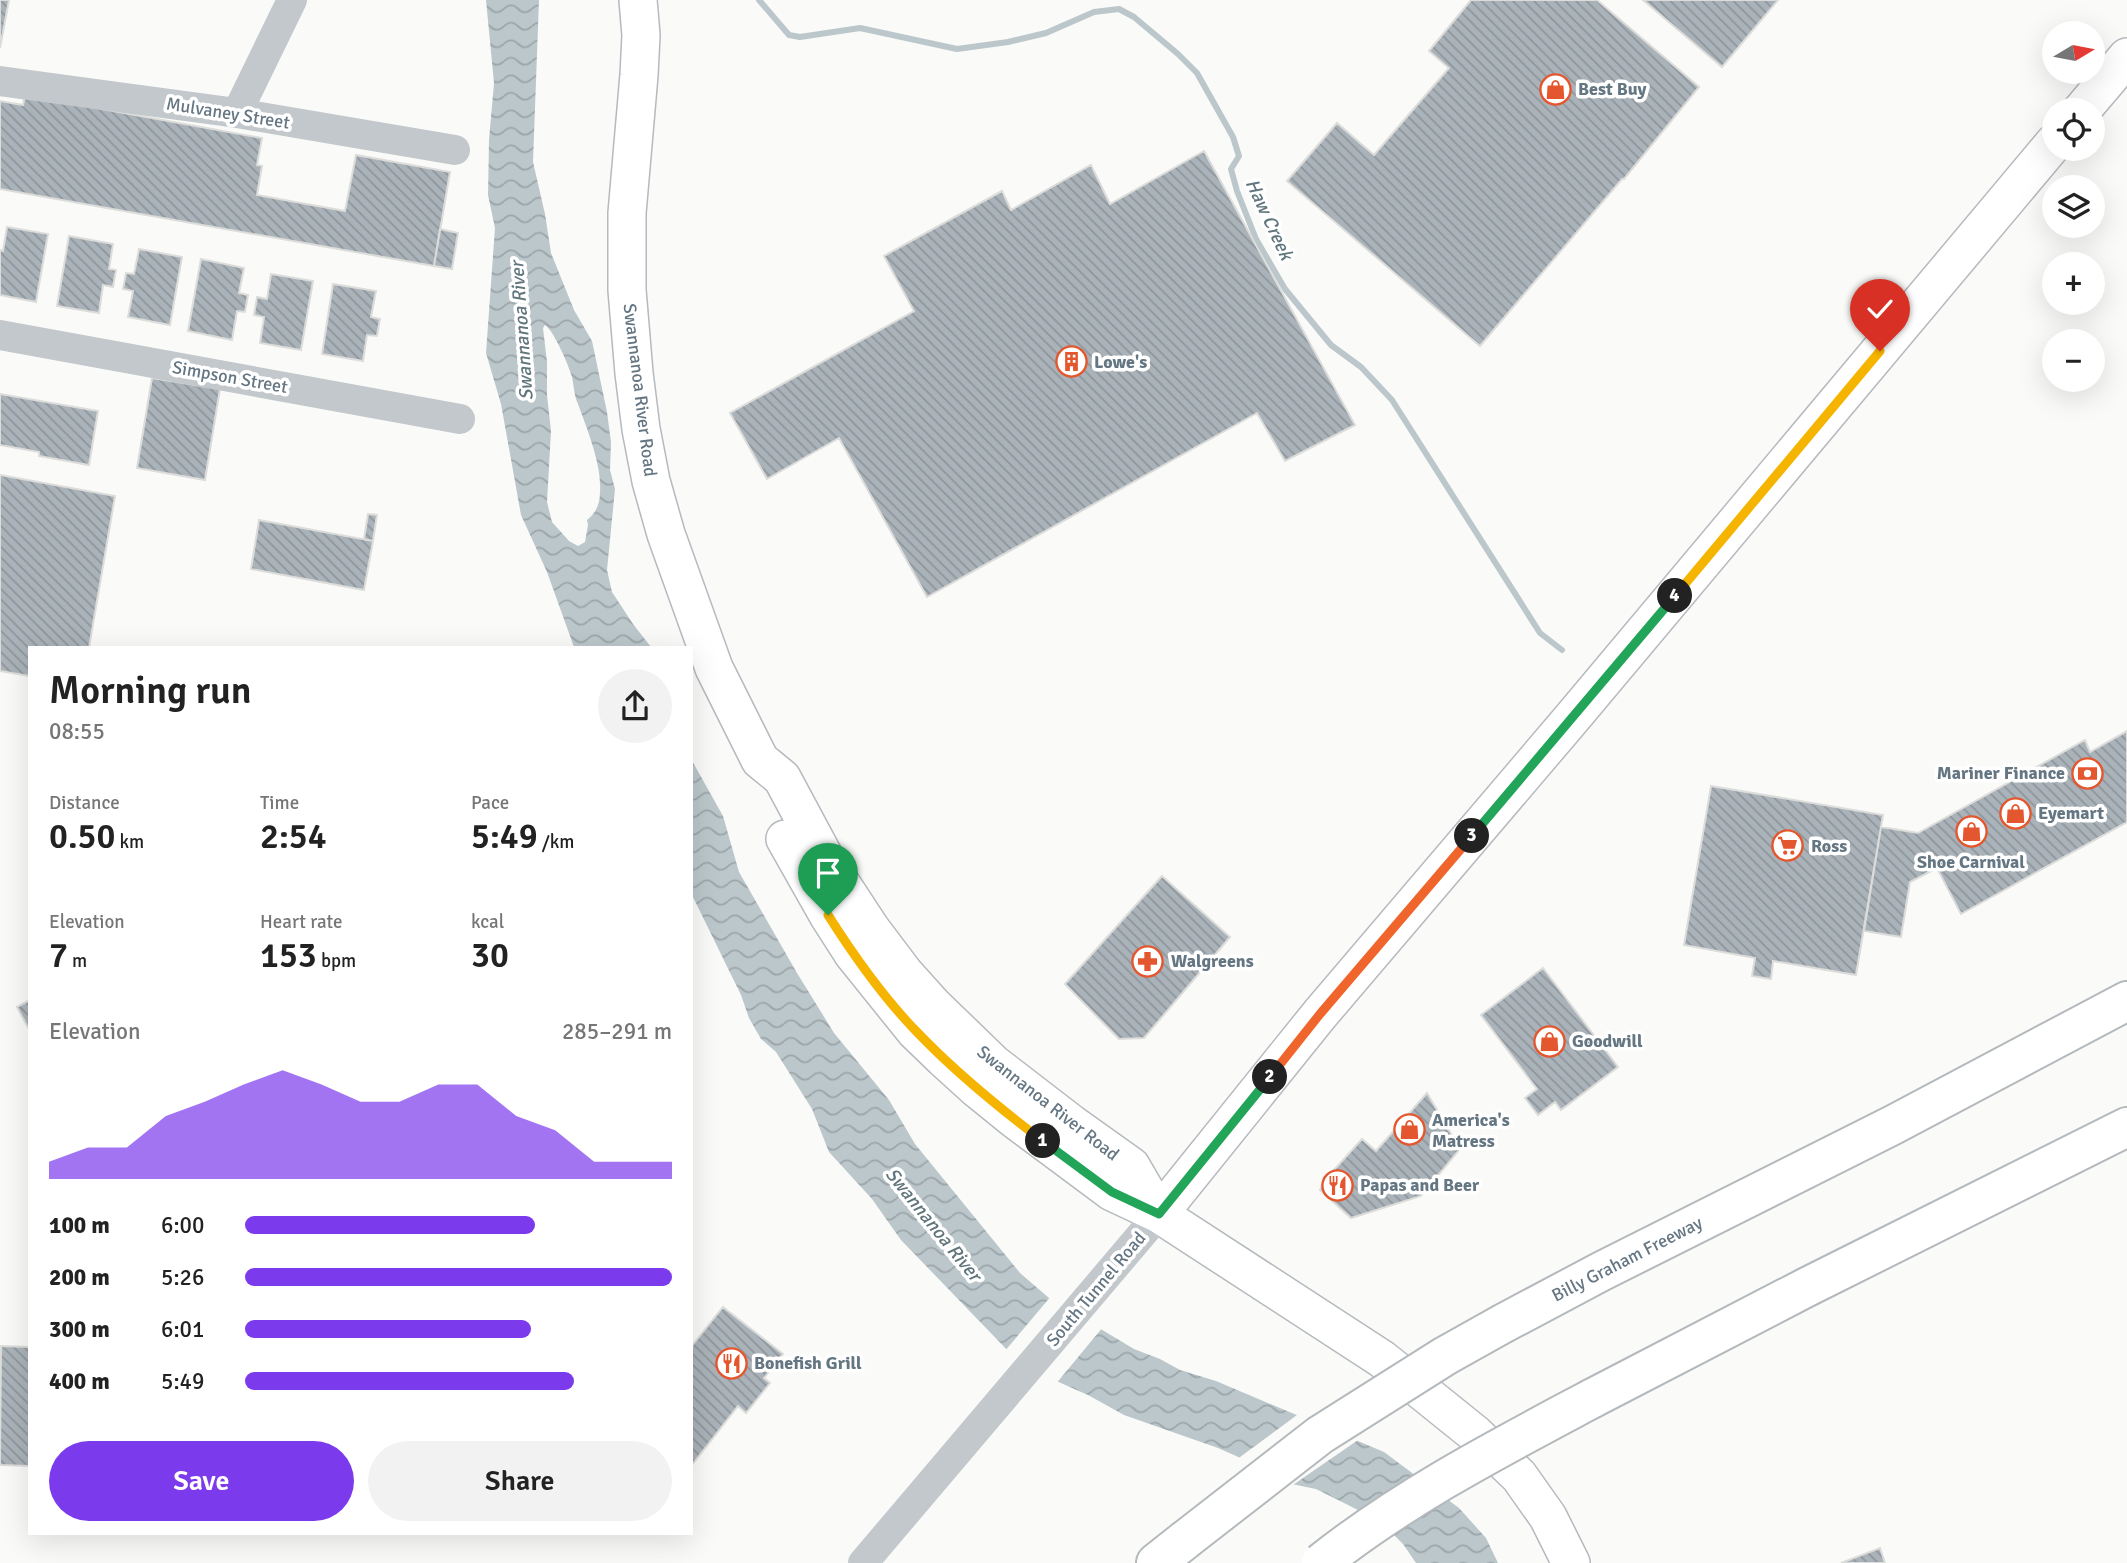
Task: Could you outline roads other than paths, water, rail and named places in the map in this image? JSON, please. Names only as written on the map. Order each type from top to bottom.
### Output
[{"type":"highway","name":"Billy Graham Freeway","points":[[1156,1563],[1320,1435],[1445,1356],[1602,1271],[1892,1125],[2127,1001]]},
{"type":"highway","points":[[1321,1563],[1404,1505],[1495,1450],[1807,1287],[2127,1127]]},
{"type":"main road","name":"Swannanoa River Road","points":[[638,0],[641,35],[627,213],[627,290],[641,429],[651,481],[683,584],[714,668],[760,761],[782,778],[847,895],[923,994],[994,1064],[1072,1125],[1131,1166],[1159,1214],[1382,1359],[1474,1433],[1520,1476],[1548,1517],[1571,1563]]},
{"type":"main road","points":[[2092,98],[2127,57]]},
{"type":"main road","name":"South Tunnel Road","points":[[1159,1214],[1320,1014],[1573,718],[2042,157]]},
{"type":"street","points":[[237,113],[292,0]]},
{"type":"street","name":"Mulvaney Street","points":[[0,81],[237,113],[455,150]]},
{"type":"street","name":"Simpson Street","points":[[0,335],[460,419]]},
{"type":"street","name":"South Tunnel Road","points":[[863,1563],[1159,1214]]},
{"type":"water","name":"Swannanoa River","points":[[486,0],[539,0],[533,162],[551,253],[574,310],[592,341],[607,412],[611,442],[610,470],[615,489],[607,570],[612,592],[650,646],[574,646],[547,572],[521,515],[501,404],[486,353],[495,228],[488,195],[494,83]],"holes":[[[545,325],[553,334],[572,377],[599,470],[598,504],[587,520],[585,542],[578,546],[569,541],[552,522],[547,502],[551,431],[543,328]]]},
{"type":"water","name":"Swannanoa River","points":[[693,763],[723,816],[739,872],[834,1033],[889,1100],[915,1144],[1020,1273],[1049,1298],[1134,1349],[1384,1452],[1459,1508],[1486,1538],[1498,1563],[1416,1563],[1403,1544],[1386,1527],[1366,1514],[1316,1489],[1282,1482],[1218,1448],[1124,1415],[1054,1380],[1012,1355],[901,1240],[872,1199],[829,1152],[812,1109],[776,1052],[761,1039],[749,1018],[741,995],[693,897]]},
{"type":"waterway","name":"Haw Creek","points":[[759,0],[789,35],[800,37],[860,28],[957,49],[1008,42],[1046,33],[1094,12],[1119,9],[1134,17],[1197,73],[1233,137],[1239,156],[1231,169],[1237,191],[1256,239],[1285,289],[1331,345],[1361,367],[1392,400],[1540,633],[1562,650]]},
{"type":"place","name":"Best Buy","points":[[1555,89]]},
{"type":"place","name":"Lowe's","points":[[1071,362]]},
{"type":"place","name":"Mariner Finance","points":[[2088,773]]},
{"type":"place","name":"Eyemart","points":[[2015,813]]},
{"type":"place","name":"Shoe Carnival","points":[[1971,831]]},
{"type":"place","name":"Ross","points":[[1788,846]]},
{"type":"place","name":"Walgreens","points":[[1148,961]]},
{"type":"place","name":"Goodwill","points":[[1549,1041]]},
{"type":"place","name":"America's Matress","points":[[1409,1130]]},
{"type":"place","name":"Papas and Beer","points":[[1337,1185]]},
{"type":"place","name":"Bonefish Grill","points":[[731,1363]]}]
